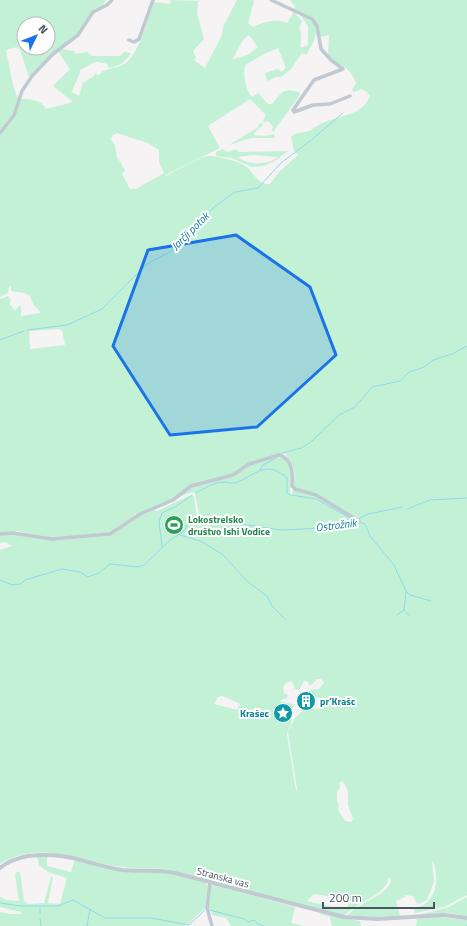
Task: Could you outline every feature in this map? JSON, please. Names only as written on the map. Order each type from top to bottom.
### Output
[{"type":"street","points":[[0,133],[14,114],[22,91],[32,76],[53,54],[78,35],[93,12],[107,5],[112,0]]},
{"type":"street","points":[[129,40],[134,42],[139,39],[153,0]]},
{"type":"street","points":[[271,0],[312,19],[317,26],[317,34],[321,49],[331,60],[343,69],[314,80],[293,110],[294,112],[313,105],[330,104],[350,96]]},
{"type":"street","points":[[0,534],[13,533],[52,539],[110,534],[140,514],[173,500],[191,486],[233,475],[250,464],[279,455],[285,458],[291,468],[292,486],[295,489],[316,495],[359,521]]},
{"type":"street","name":"Stranska vas","points":[[0,868],[9,862],[23,857],[60,855],[123,870],[162,870],[344,917],[377,919],[444,915],[467,918]]},
{"type":"street","points":[[210,882],[207,908],[212,926]]},
{"type":"highlighted area","points":[[236,235],[310,287],[336,355],[257,427],[170,435],[113,346],[148,250]]},
{"type":"green space","points":[[0,0],[106,0],[103,5],[94,9],[74,37],[56,50],[56,16],[16,16],[16,47],[6,50],[13,85],[18,99],[12,114],[0,131]]},
{"type":"green space","points":[[171,0],[198,1],[197,13],[204,39],[193,51],[196,57],[194,60],[205,68],[222,35],[224,23],[237,0],[253,0],[254,2],[248,23],[253,27],[266,22],[274,21],[287,23],[294,12],[302,21],[299,29],[301,33],[301,48],[308,45],[308,26],[299,13],[307,17],[315,26],[315,36],[306,55],[302,53],[291,69],[280,78],[279,76],[267,81],[265,73],[278,69],[281,72],[286,68],[278,48],[245,65],[245,82],[252,97],[258,93],[268,104],[272,104],[285,91],[289,90],[299,92],[300,95],[273,132],[273,127],[268,121],[264,123],[263,121],[266,115],[250,99],[208,126],[220,148],[165,175],[166,176],[199,159],[212,156],[239,163],[247,167],[260,181],[270,184],[280,171],[298,155],[294,151],[291,137],[293,135],[309,131],[322,123],[357,111],[367,102],[370,96],[367,92],[361,89],[354,92],[352,90],[356,83],[350,72],[328,55],[329,35],[320,37],[318,35],[314,20],[294,10],[295,7],[290,0],[467,0],[467,895],[444,907],[415,913],[414,909],[425,904],[433,895],[435,889],[436,871],[432,860],[434,882],[427,900],[419,904],[413,896],[405,895],[405,897],[396,901],[400,916],[374,917],[348,915],[360,905],[381,894],[390,884],[391,878],[388,878],[387,883],[377,893],[349,911],[344,916],[171,870],[122,867],[61,854],[46,853],[31,853],[16,857],[0,864],[0,550],[12,546],[5,542],[0,543],[0,535],[17,534],[62,540],[105,536],[116,532],[138,516],[155,510],[157,511],[191,495],[194,496],[197,519],[200,519],[195,494],[192,492],[136,514],[110,533],[54,538],[17,531],[0,533],[0,299],[8,296],[11,300],[9,303],[15,311],[19,306],[21,306],[21,316],[41,313],[33,304],[30,296],[24,293],[11,291],[11,286],[9,286],[8,293],[0,297],[0,135],[15,115],[21,99],[39,102],[46,109],[73,102],[53,86],[70,69],[58,51],[61,49],[74,51],[75,54],[87,52],[92,56],[120,56],[124,52],[131,53],[122,63],[116,66],[109,68],[107,64],[95,62],[80,70],[72,92],[79,96],[83,82],[92,78],[95,74],[99,75],[104,71],[124,64],[132,57],[140,42],[153,2],[170,4]],"holes":[[[249,35],[258,47],[249,54],[232,60],[243,40]],[[117,133],[148,143],[159,150],[159,162],[164,173],[136,189],[130,189],[122,174],[125,170],[117,157],[115,145],[111,139],[113,135]],[[62,330],[65,345],[30,349],[29,331]],[[285,453],[293,469],[294,476],[292,495],[290,494],[291,475],[289,466],[283,458],[275,457],[275,455],[283,455]],[[317,679],[321,679],[324,683],[319,689],[310,690],[308,693],[314,699],[318,697],[320,698],[323,706],[316,709],[311,709],[307,706],[295,718],[288,732],[298,795],[287,734],[292,720],[289,716],[294,706],[292,704],[281,702],[281,700],[287,698],[288,695],[284,693],[283,688],[286,683],[292,681],[295,689],[299,690],[304,681],[307,681],[310,686]],[[222,696],[239,703],[240,705],[237,710],[214,704],[218,697]],[[343,781],[348,791],[348,805],[353,819],[351,822],[345,821],[338,810],[339,804],[337,802],[337,792],[340,787],[339,783]],[[314,894],[352,900],[346,908],[342,909],[307,901]]]},
{"type":"green space","points":[[22,56],[49,56],[29,77]]},
{"type":"green space","points":[[261,122],[263,125],[254,133],[254,135],[265,136],[274,134],[275,138],[251,138],[229,145],[257,128]]},
{"type":"green space","points":[[223,149],[227,152],[236,149],[239,152],[288,151],[275,161],[263,166],[252,167],[231,158],[216,156],[216,152]],"holes":[[[253,155],[278,157],[263,163],[246,162],[237,157]]]},
{"type":"green space","points":[[37,857],[47,857],[47,866],[71,872],[75,859],[103,867],[168,873],[205,883],[208,886],[205,908],[188,924],[184,925],[185,926],[0,926],[0,912],[21,914],[21,912],[0,907],[0,897],[7,900],[19,901],[15,874],[17,872],[20,872],[24,901],[29,904],[44,903],[51,877],[53,877],[48,903],[60,904],[67,878],[48,872],[39,865]]},
{"type":"green space","points":[[213,885],[295,907],[291,923],[304,926],[231,926],[226,918],[212,915],[211,910],[208,909],[211,886]]},
{"type":"green space","points":[[467,897],[467,916],[448,913],[419,915],[449,907]]},
{"type":"green space","points":[[317,913],[360,921],[361,926],[332,926],[330,917]]},
{"type":"green space","points":[[438,917],[467,920],[467,926],[416,926],[417,919]]},
{"type":"waterway","name":"Jarčji potok","points":[[27,330],[67,325],[102,309],[147,264],[170,252],[214,207],[235,192],[258,188],[281,163],[343,113]]},
{"type":"waterway","name":"Jarčji potok","points":[[0,340],[24,331]]},
{"type":"waterway","points":[[282,453],[301,448],[311,442],[339,415],[355,407],[372,387],[400,381],[409,372],[424,367],[433,360],[452,354],[467,346]]},
{"type":"waterway","points":[[260,470],[263,465],[276,458]]},
{"type":"waterway","points":[[196,493],[217,483],[235,483],[261,470],[273,470],[280,472],[287,478],[287,493],[316,499],[355,521]]},
{"type":"waterway","points":[[162,546],[159,522],[162,513],[175,507],[192,495]]},
{"type":"waterway","points":[[407,509],[430,500],[467,498]]},
{"type":"waterway","points":[[358,519],[368,514],[402,507]]},
{"type":"waterway","name":"Ostrožnik","points":[[202,518],[281,530],[323,528],[356,521]]},
{"type":"waterway","name":"Ostrožnik","points":[[0,580],[12,585],[21,584],[25,580],[62,569],[80,572],[88,577],[99,573],[110,564],[138,567],[144,565],[170,540],[184,531],[190,521],[196,519]]},
{"type":"waterway","name":"Ostrožnik","points":[[359,522],[365,524],[370,536],[394,565],[406,591],[410,595],[431,601]]},
{"type":"waterway","points":[[177,534],[200,541],[222,554],[248,582],[267,596],[272,606],[285,619]]},
{"type":"waterway","points":[[406,592],[404,610],[409,615]]},
{"type":"waterway","points":[[397,615],[404,610]]},
{"type":"waterway","points":[[0,903],[21,906],[58,906],[73,900],[105,918],[151,918],[189,925],[205,910]]},
{"type":"waterway","points":[[40,907],[40,914]]},
{"type":"waterway","points":[[87,926],[90,909]]},
{"type":"waterway","points":[[209,910],[244,919],[248,922],[254,920],[258,924],[264,926]]},
{"type":"waterway","points":[[40,919],[41,926]]},
{"type":"place","name":"Lokostrelsko društvo Ishi Vodice","points":[[174,525]]},
{"type":"place","name":"pr'Krašc","points":[[306,701]]},
{"type":"place","name":"Krašec","points":[[283,713]]}]
